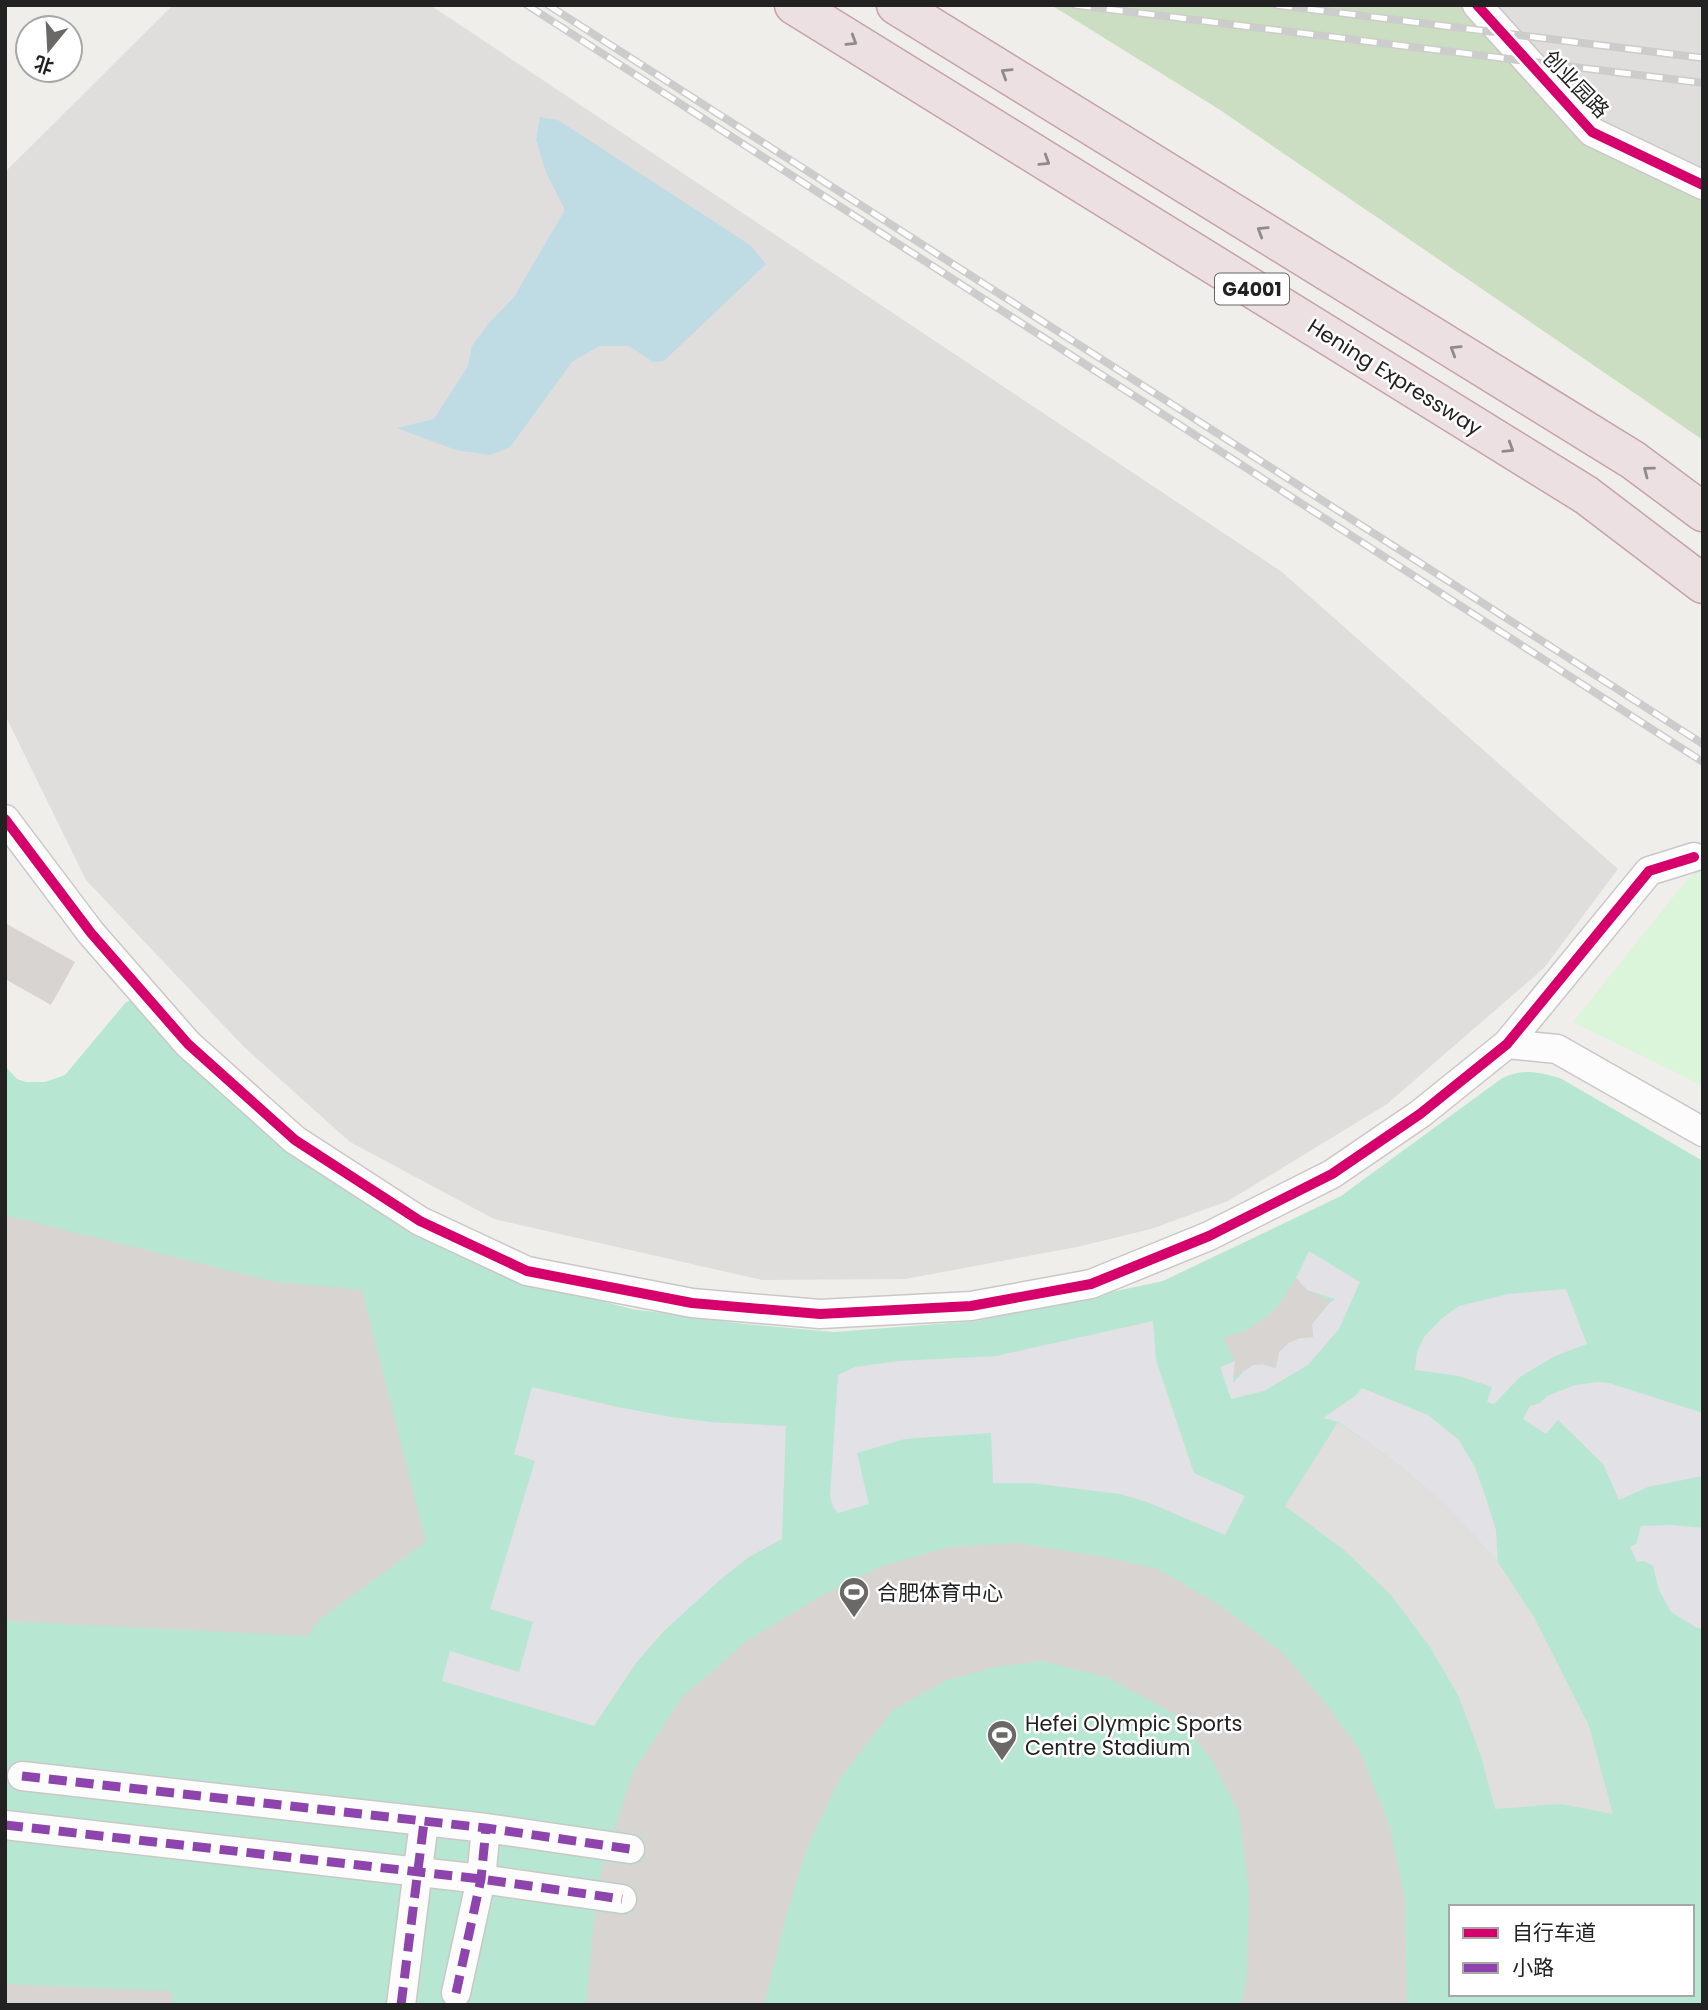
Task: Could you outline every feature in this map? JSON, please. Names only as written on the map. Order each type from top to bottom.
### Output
[{"type":"highway","name":"Hening Expressway","points":[[793,5],[1586,495],[1703,584]]},
{"type":"highway","name":"G4001","points":[[896,5],[1633,460],[1703,512]]},
{"type":"street","name":"创业园路","points":[[1477,5],[1592,132],[1703,185]]},
{"type":"street","points":[[5,819],[91,933],[188,1044],[295,1140],[420,1221],[527,1271],[692,1303],[820,1314],[971,1306],[1091,1284],[1209,1236],[1332,1174],[1420,1114],[1507,1044],[1649,871],[1694,857]]},
{"type":"street","points":[[1507,1044],[1557,1049],[1703,1132]]},
{"type":"street","points":[[22,1776],[486,1828],[630,1849]]},
{"type":"street","points":[[402,1995],[424,1822]]},
{"type":"street","points":[[13,1827],[481,1879],[622,1899]]},
{"type":"street","points":[[456,1993],[481,1879],[486,1828]]},
{"type":"shaded area","points":[[173,5],[430,5],[1282,572],[1618,869],[1544,968],[1387,1104],[1228,1201],[1151,1229],[1077,1247],[905,1279],[762,1280],[494,1219],[350,1142],[244,1047],[86,880],[5,715],[5,172]]},
{"type":"shaded area","points":[[1477,5],[1703,5],[1703,185],[1592,132]]},
{"type":"shaded area","points":[[1309,1251],[1360,1282],[1339,1329],[1308,1365],[1264,1391],[1231,1399],[1220,1367],[1235,1361],[1233,1383],[1253,1365],[1262,1364],[1275,1368],[1279,1352],[1288,1343],[1313,1337],[1312,1324],[1335,1299],[1307,1290],[1296,1278]]},
{"type":"shaded area","points":[[1566,1289],[1587,1344],[1555,1356],[1520,1377],[1494,1404],[1487,1402],[1492,1387],[1459,1376],[1415,1370],[1417,1352],[1424,1337],[1441,1319],[1459,1306],[1508,1294]]},
{"type":"shaded area","points":[[1153,1321],[1156,1360],[1194,1473],[1245,1496],[1225,1535],[1147,1502],[1120,1494],[1030,1483],[993,1483],[991,1433],[905,1439],[857,1453],[869,1504],[838,1513],[833,1507],[830,1496],[838,1375],[855,1367],[898,1361],[996,1356]]},
{"type":"shaded area","points":[[1609,1383],[1703,1413],[1703,1476],[1648,1487],[1619,1500],[1603,1464],[1558,1420],[1546,1434],[1523,1419],[1530,1406],[1540,1403],[1547,1396],[1575,1385]]},
{"type":"shaded area","points":[[532,1387],[671,1417],[786,1426],[782,1539],[749,1557],[663,1632],[636,1663],[594,1726],[442,1681],[450,1651],[519,1672],[533,1622],[490,1609],[535,1461],[514,1454]]},
{"type":"shaded area","points":[[1362,1388],[1428,1415],[1458,1439],[1475,1467],[1486,1498],[1496,1530],[1498,1562],[1449,1508],[1402,1467],[1339,1422],[1323,1418]]},
{"type":"shaded area","points":[[1338,1422],[1402,1467],[1449,1508],[1498,1562],[1534,1617],[1589,1726],[1613,1814],[1561,1804],[1495,1809],[1482,1759],[1458,1695],[1430,1647],[1391,1595],[1344,1550],[1285,1506]]},
{"type":"shaded area","points":[[1641,1526],[1703,1528],[1703,1629],[1671,1612],[1659,1590],[1653,1566],[1644,1561],[1637,1562],[1630,1547],[1636,1544]]},
{"type":"green space","points":[[1051,5],[1477,5],[1592,132],[1703,185],[1703,440],[1217,108]]},
{"type":"green space","points":[[1703,866],[1703,1086],[1573,1022],[1686,881]]},
{"type":"green space","name":"合肥体育中心","points":[[132,1000],[284,1139],[560,1290],[632,1309],[744,1324],[834,1332],[977,1321],[1163,1281],[1341,1196],[1501,1079],[1523,1072],[1560,1078],[1703,1161],[1703,2005],[5,2005],[5,1066],[17,1079],[26,1082],[45,1082],[65,1075],[126,1002]]},
{"type":"water","points":[[540,117],[558,120],[750,245],[766,264],[664,361],[653,362],[629,346],[599,346],[572,362],[510,447],[490,455],[456,450],[397,428],[434,419],[468,366],[472,346],[514,297],[565,210],[546,172],[536,140]]},
{"type":"building","points":[[5,923],[75,962],[51,1005],[5,979]]},
{"type":"building","points":[[5,1215],[271,1281],[362,1290],[426,1542],[320,1619],[308,1636],[5,1621]]},
{"type":"building","points":[[1296,1278],[1307,1290],[1331,1301],[1312,1324],[1313,1337],[1288,1343],[1279,1352],[1276,1368],[1262,1364],[1253,1365],[1233,1378],[1235,1361],[1223,1338],[1249,1329],[1276,1309]]},
{"type":"building","points":[[1015,1543],[1105,1557],[1158,1569],[1221,1606],[1282,1652],[1324,1701],[1359,1749],[1389,1824],[1405,1899],[1407,2005],[1241,2005],[1247,1975],[1249,1891],[1239,1813],[1212,1760],[1176,1715],[1107,1677],[1042,1661],[995,1667],[945,1681],[893,1710],[839,1780],[806,1850],[764,2005],[586,2005],[595,1912],[628,1915],[635,1910],[638,1901],[637,1892],[632,1886],[600,1879],[600,1872],[604,1862],[628,1865],[637,1864],[643,1859],[646,1851],[641,1836],[614,1830],[632,1774],[682,1697],[748,1640],[823,1595],[882,1566],[950,1547]]},
{"type":"building","points":[[5,1984],[172,1991],[172,2005],[5,2005]]},
{"type":"railway","points":[[527,5],[1703,762]]},
{"type":"railway","points":[[548,5],[1703,744]]},
{"type":"railway","points":[[1075,5],[1703,83]]},
{"type":"railway","points":[[1276,5],[1703,58]]},
{"type":"marked path","points":[[22,1776],[486,1828],[630,1849]]},
{"type":"marked path","points":[[401,2005],[424,1822]]},
{"type":"marked path","points":[[5,1825],[481,1879],[622,1899]]},
{"type":"marked path","points":[[456,1993],[481,1879],[486,1828]]},
{"type":"cycle path","points":[[1477,5],[1592,132],[1703,185]]},
{"type":"cycle path","points":[[5,819],[91,933],[188,1044],[295,1140],[420,1221],[527,1271],[692,1303],[820,1314],[971,1306],[1091,1284],[1209,1236],[1332,1174],[1420,1114],[1507,1044],[1649,871],[1694,857]]},
{"type":"place","name":"合肥体育中心","points":[[854,1619]]},
{"type":"place","name":"Hefei Olympic Sports Centre Stadium","points":[[1002,1762]]}]
